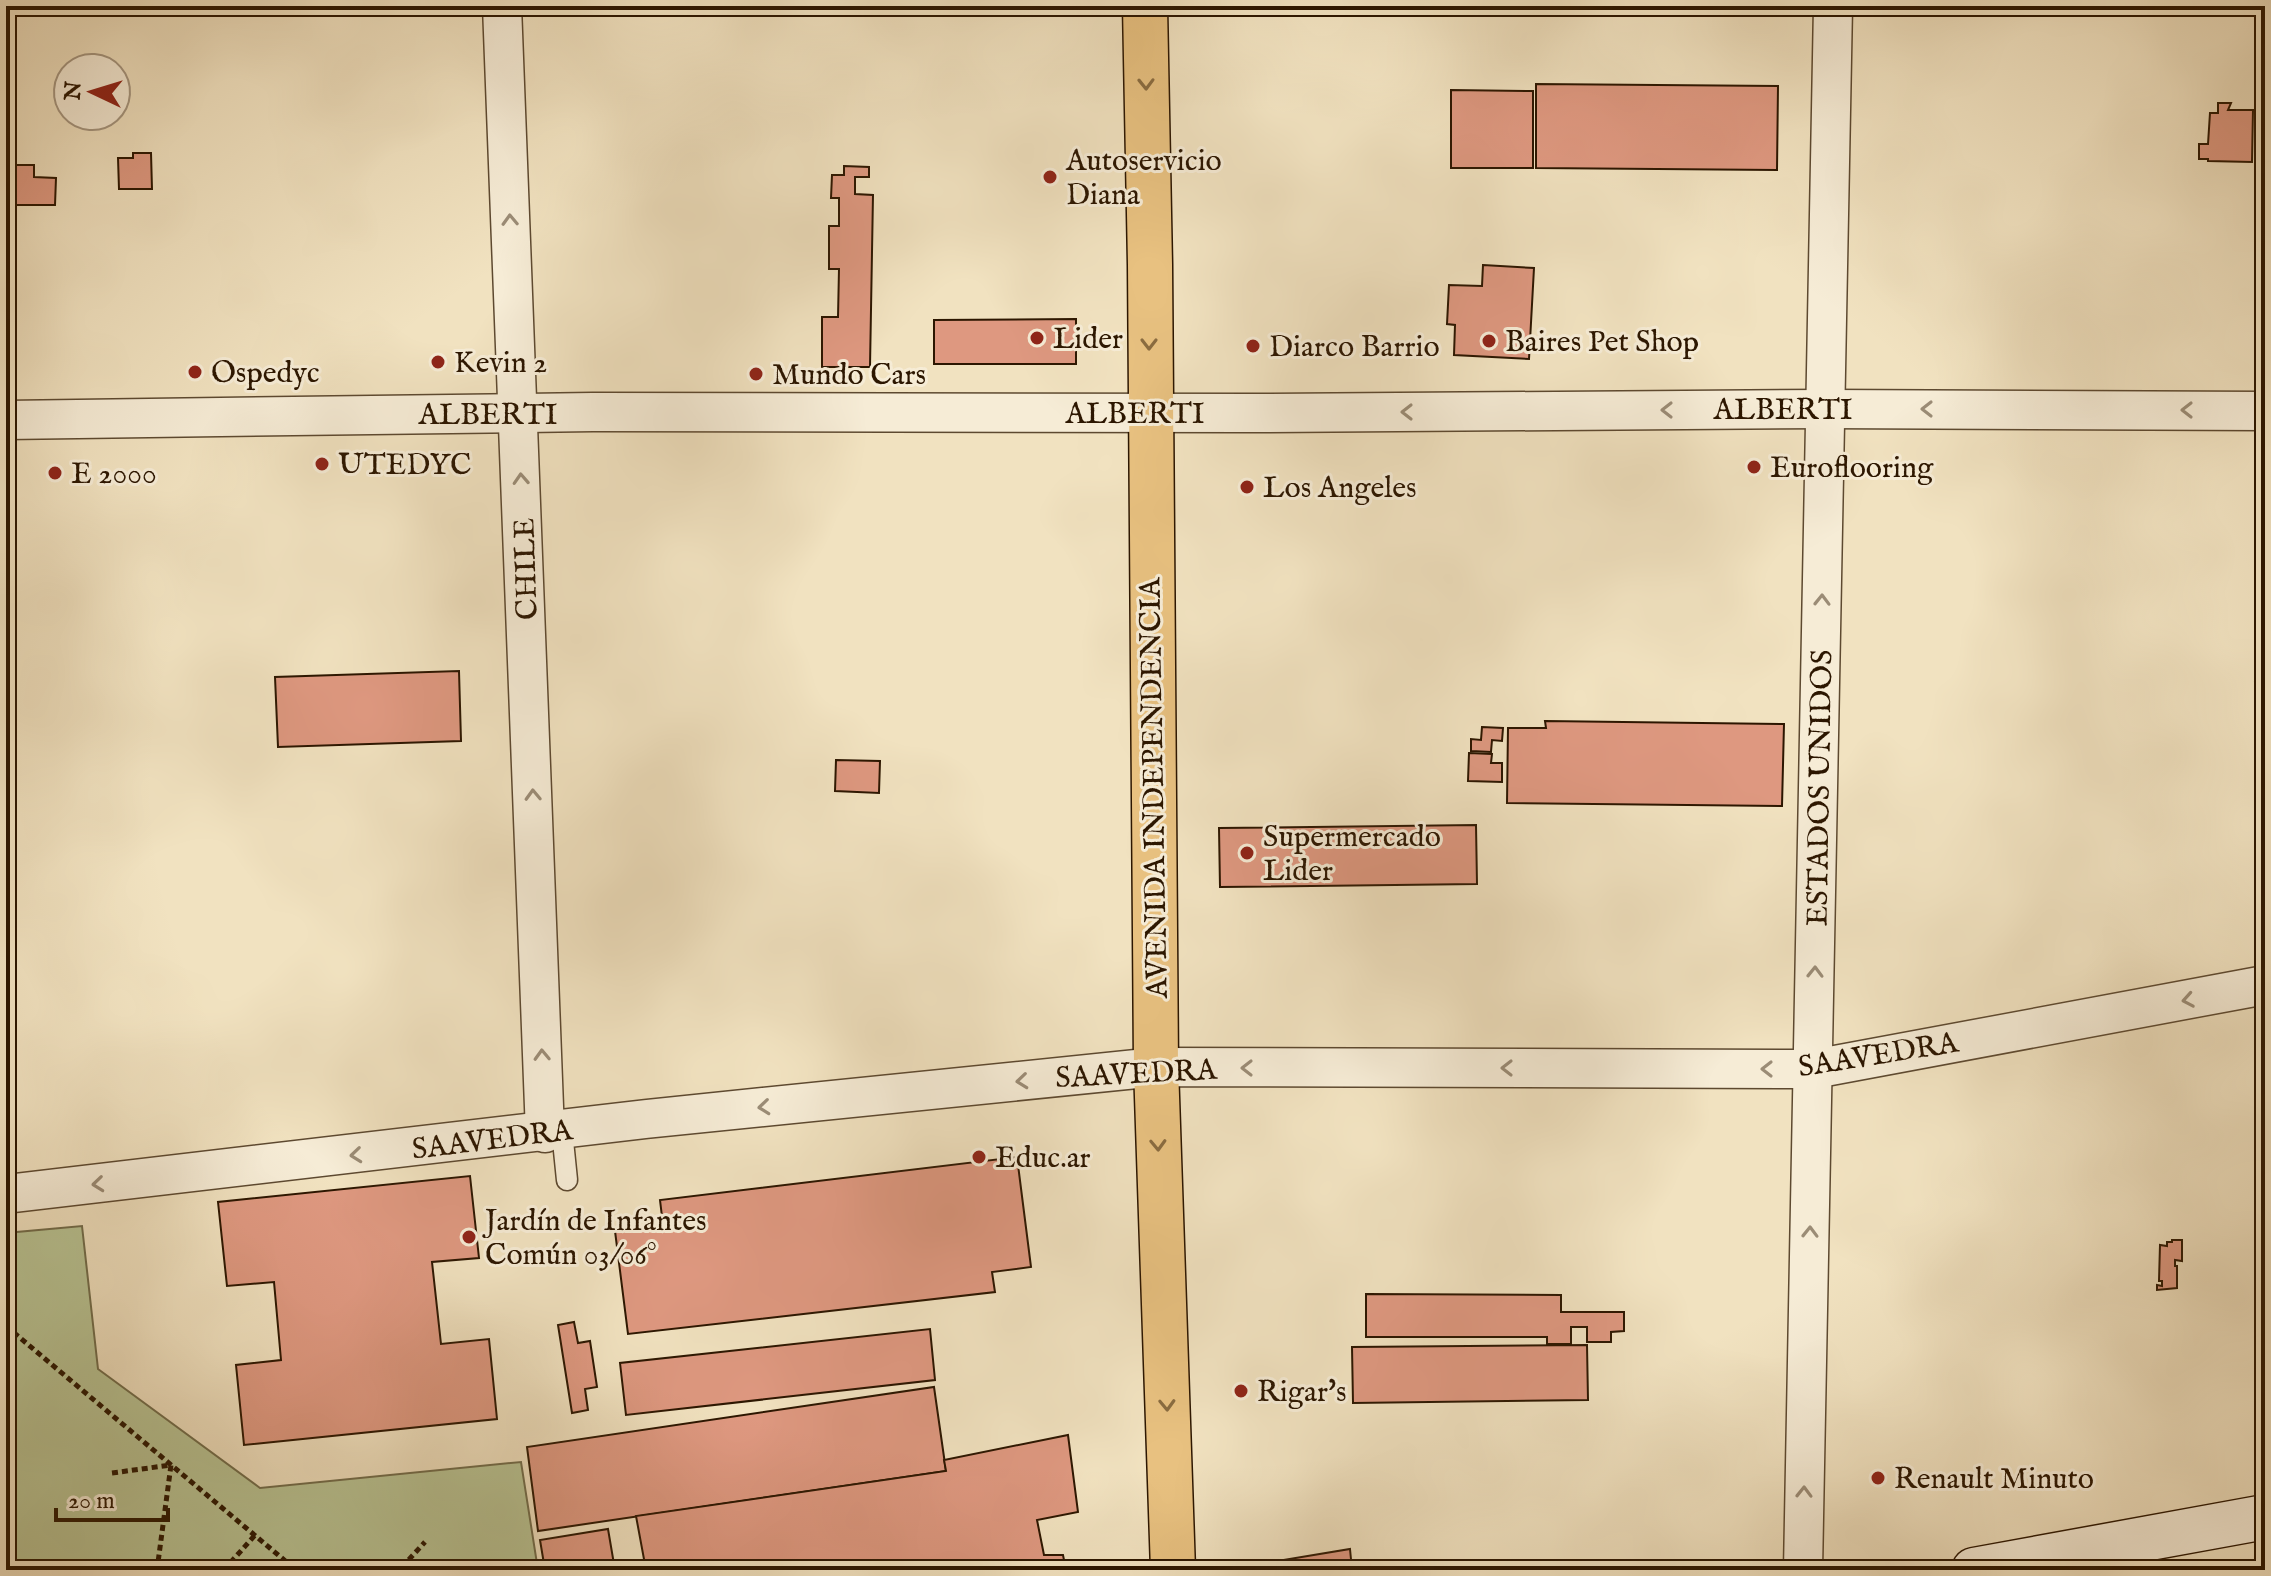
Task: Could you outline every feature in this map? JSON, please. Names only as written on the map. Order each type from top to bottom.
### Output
[{"type":"main road","name":"AVENIDA INDEPENDENCIA","points":[[1145,6],[1156,1067],[1173,1570]]},
{"type":"main road","points":[[1974,1570],[2265,1517]]},
{"type":"street","name":"CHILE","points":[[502,6],[517,413],[554,1132]]},
{"type":"street","name":"ESTADOS UNIDOS","points":[[1803,1570],[1833,6]]},
{"type":"street","name":"ALBERTI","points":[[6,420],[517,413],[1826,409],[2265,411]]},
{"type":"street","name":"SAAVEDRA","points":[[6,1194],[646,1119],[1156,1067],[1814,1069],[2265,985]]},
{"type":"lane","points":[[554,1132],[567,1180]]},
{"type":"path","points":[[6,1326],[296,1570]]},
{"type":"path","points":[[112,1473],[171,1465]]},
{"type":"path","points":[[157,1570],[171,1465]]},
{"type":"path","points":[[224,1570],[255,1535]]},
{"type":"path","points":[[402,1567],[425,1542]]},
{"type":"green space","points":[[82,1226],[98,1369],[260,1488],[521,1462],[538,1570],[6,1570],[6,1233]]},
{"type":"building","points":[[1536,84],[1778,86],[1777,170],[1536,168]]},
{"type":"building","points":[[1451,90],[1533,91],[1533,168],[1451,168]]},
{"type":"building","points":[[2218,103],[2231,103],[2228,110],[2253,110],[2252,162],[2199,159],[2199,144],[2208,144],[2210,113],[2218,113]]},
{"type":"building","points":[[133,153],[151,153],[152,189],[119,189],[118,158],[133,158]]},
{"type":"building","points":[[9,165],[34,165],[34,177],[56,178],[55,205],[9,205]]},
{"type":"building","points":[[844,166],[869,167],[869,177],[855,177],[855,194],[873,195],[870,367],[822,367],[822,317],[838,317],[839,269],[829,269],[829,226],[839,226],[839,198],[831,198],[832,175],[844,175]]},
{"type":"building","points":[[1483,265],[1534,268],[1529,359],[1454,355],[1455,325],[1447,324],[1449,285],[1482,286]]},
{"type":"building","points":[[1076,319],[1076,364],[934,364],[934,320]]},
{"type":"building","points":[[2256,632],[2265,632],[2265,681],[2255,681]]},
{"type":"building","points":[[459,671],[461,741],[278,747],[275,677]]},
{"type":"building","points":[[1545,721],[1784,724],[1782,806],[1507,803],[1508,728],[1546,728]]},
{"type":"building","points":[[1482,727],[1503,728],[1502,741],[1492,740],[1491,752],[1471,751],[1471,739],[1481,740]]},
{"type":"building","points":[[1469,753],[1492,754],[1491,763],[1502,763],[1502,782],[1468,781]]},
{"type":"building","points":[[836,760],[880,761],[879,793],[835,791]]},
{"type":"building","points":[[1476,825],[1477,884],[1220,887],[1219,828]]},
{"type":"building","points":[[1017,1157],[1031,1267],[992,1272],[995,1292],[628,1334],[615,1231],[663,1225],[660,1200]]},
{"type":"building","points":[[470,1176],[479,1258],[432,1262],[441,1344],[489,1339],[497,1419],[244,1445],[236,1365],[281,1360],[274,1282],[227,1286],[218,1202]]},
{"type":"building","points":[[2182,1240],[2182,1261],[2175,1260],[2177,1288],[2157,1290],[2157,1285],[2162,1286],[2162,1281],[2159,1281],[2160,1245],[2167,1246],[2167,1242]]},
{"type":"building","points":[[1366,1294],[1561,1295],[1561,1312],[1624,1312],[1624,1331],[1611,1332],[1611,1342],[1587,1342],[1587,1327],[1571,1327],[1571,1344],[1547,1344],[1547,1337],[1366,1337]]},
{"type":"building","points":[[574,1322],[578,1343],[590,1341],[597,1387],[585,1389],[588,1410],[572,1413],[558,1325]]},
{"type":"building","points":[[930,1329],[935,1380],[626,1415],[620,1363]]},
{"type":"building","points":[[1587,1345],[1588,1400],[1353,1403],[1352,1347]]},
{"type":"building","points":[[934,1387],[946,1471],[538,1531],[527,1447]]},
{"type":"building","points":[[1068,1435],[1078,1512],[1037,1520],[1044,1555],[1063,1555],[1066,1570],[646,1570],[636,1516],[946,1471],[944,1460]]},
{"type":"building","points":[[608,1529],[615,1570],[545,1570],[540,1540]]},
{"type":"building","points":[[1350,1549],[1352,1570],[1248,1570],[1247,1566]]},
{"type":"place","name":"Autoservicio Diana","points":[[1050,177]]},
{"type":"place","name":"Lider","points":[[1037,338]]},
{"type":"place","name":"Baires Pet Shop","points":[[1489,341]]},
{"type":"place","name":"Diarco Barrio","points":[[1253,346]]},
{"type":"place","name":"Kevin 2","points":[[438,362]]},
{"type":"place","name":"Ospedyc","points":[[195,372]]},
{"type":"place","name":"Mundo Cars","points":[[756,374]]},
{"type":"place","name":"UTEDYC","points":[[322,464]]},
{"type":"place","name":"Euroflooring","points":[[1754,467]]},
{"type":"place","name":"E 2000","points":[[55,473]]},
{"type":"place","name":"Los Angeles","points":[[1247,487]]},
{"type":"place","name":"Supermercado Lider","points":[[1247,853]]},
{"type":"place","name":"Educ.ar","points":[[979,1157]]},
{"type":"place","name":"Jardín de Infantes Común 03/06°","points":[[469,1237]]},
{"type":"place","name":"Rigar's","points":[[1241,1391]]},
{"type":"place","name":"Renault Minuto","points":[[1878,1478]]}]
